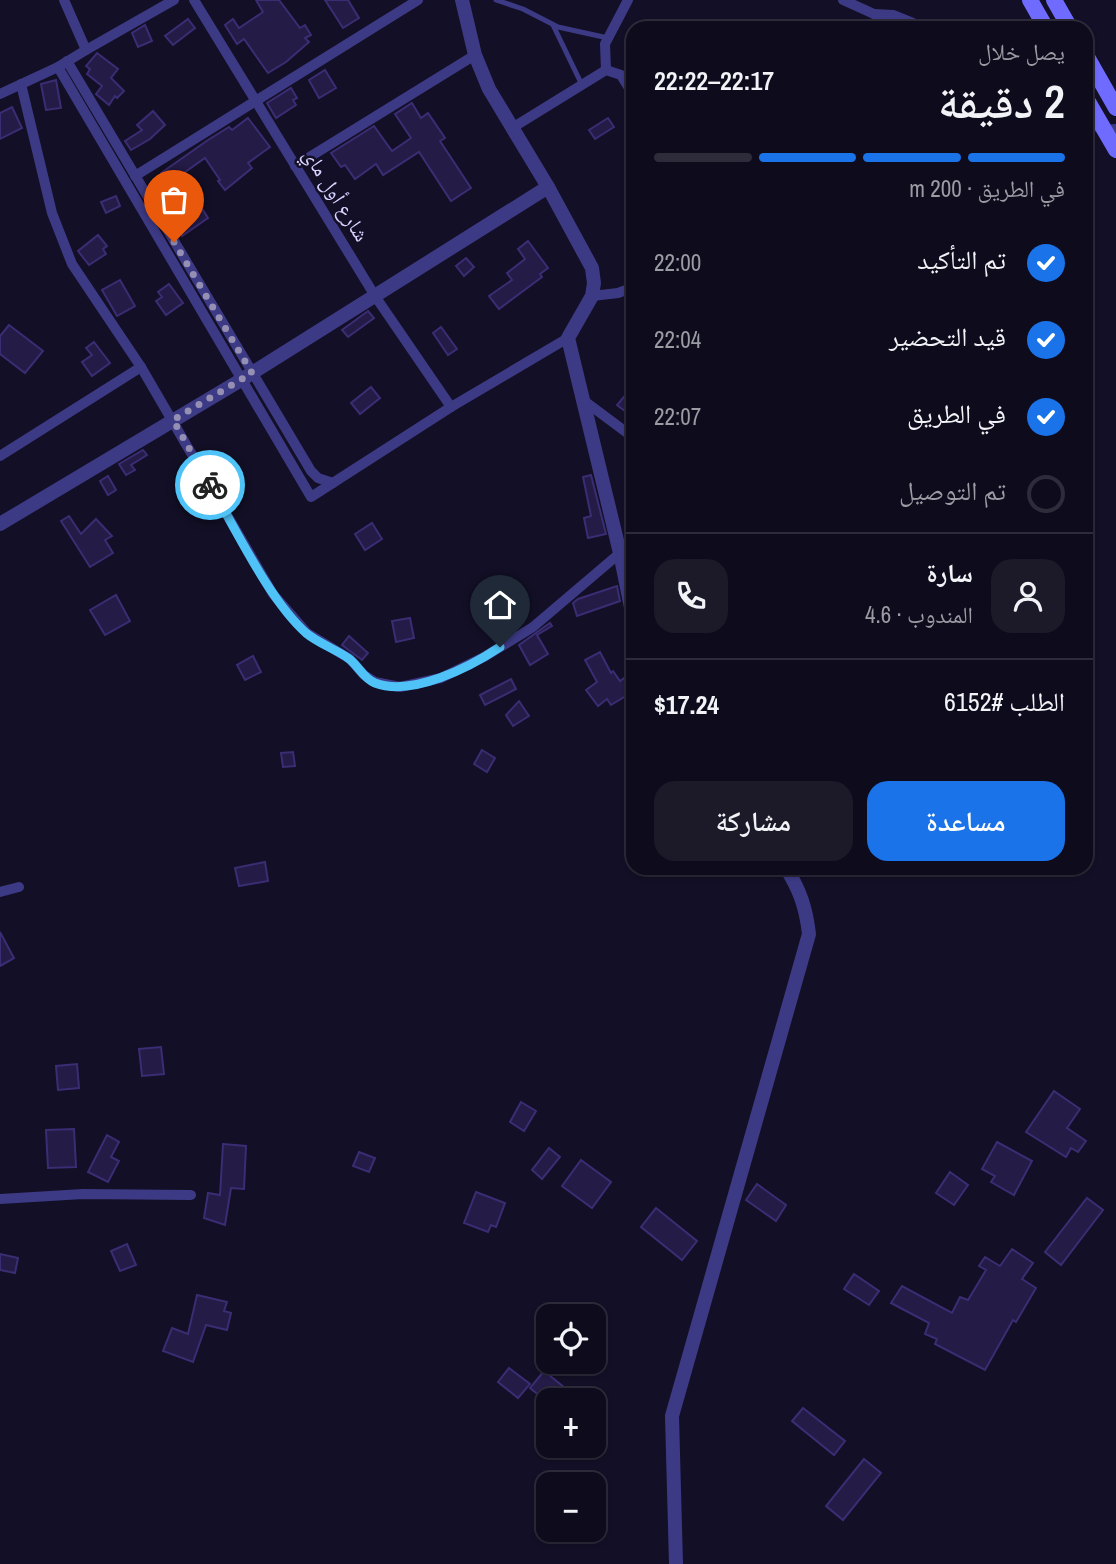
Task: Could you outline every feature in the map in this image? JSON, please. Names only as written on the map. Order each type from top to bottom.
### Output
[{"type":"main road","points":[[1030,0],[1042,21]]},
{"type":"main road","points":[[1054,0],[1066,21]]},
{"type":"main road","points":[[1093,68],[1116,108]]},
{"type":"main road","points":[[1093,107],[1110,130],[1116,150]]},
{"type":"street","points":[[64,0],[86,50]]},
{"type":"street","points":[[0,94],[63,64],[174,0]]},
{"type":"street","name":"شارع أول ماي","points":[[194,0],[375,296],[451,407]]},
{"type":"street","points":[[135,176],[418,0]]},
{"type":"street","points":[[63,64],[135,176],[311,497],[451,407],[568,338],[592,296],[592,268],[548,187],[489,89],[475,55],[461,0]]},
{"type":"street","points":[[606,70],[605,44],[628,0]]},
{"type":"street","points":[[843,0],[874,14],[882,21]]},
{"type":"street","points":[[874,14],[893,15],[908,21]]},
{"type":"street","points":[[295,166],[475,55]]},
{"type":"street","points":[[63,64],[247,377],[311,471],[318,478],[333,483]]},
{"type":"street","points":[[512,128],[606,70]]},
{"type":"street","points":[[606,70],[621,75],[626,83]]},
{"type":"street","points":[[21,84],[52,213],[72,264],[141,367],[273,594],[307,633],[350,659],[364,675],[375,682],[400,687],[441,677],[484,657],[533,627],[620,553]]},
{"type":"street","points":[[1093,101],[1116,108]]},
{"type":"street","points":[[1093,124],[1110,130]]},
{"type":"street","points":[[0,524],[247,377],[548,187]]},
{"type":"street","points":[[592,296],[626,290]]},
{"type":"street","points":[[568,338],[626,583]]},
{"type":"street","points":[[0,456],[141,367]]},
{"type":"street","points":[[583,400],[626,432]]},
{"type":"street","points":[[676,1564],[672,1416],[809,934],[807,912],[799,888],[791,875]]},
{"type":"street","points":[[0,892],[19,887]]},
{"type":"street","points":[[0,1199],[72,1195],[191,1195]]},
{"type":"lane","points":[[496,0],[523,9],[553,25],[608,37]]},
{"type":"lane","points":[[553,25],[582,85]]},
{"type":"building","points":[[256,0],[279,0],[300,28],[305,25],[311,35],[305,38],[309,42],[268,73],[244,39],[237,44],[225,25],[233,19],[239,28],[263,12]]},
{"type":"building","points":[[325,0],[348,0],[359,18],[343,28]]},
{"type":"building","points":[[188,19],[195,28],[173,45],[165,36]]},
{"type":"building","points":[[145,25],[152,41],[138,47],[132,33]]},
{"type":"building","points":[[97,53],[118,69],[111,78],[124,91],[117,98],[115,96],[109,105],[96,94],[102,86],[87,74],[90,69],[86,66]]},
{"type":"building","points":[[325,70],[336,88],[319,98],[309,80]]},
{"type":"building","points":[[56,80],[61,108],[46,110],[41,84]]},
{"type":"building","points":[[291,88],[297,98],[293,100],[296,105],[276,118],[267,103]]},
{"type":"building","points":[[412,103],[421,118],[428,113],[445,138],[440,141],[471,188],[451,201],[419,152],[383,175],[376,164],[355,179],[345,165],[341,167],[331,153],[374,126],[392,151],[411,138],[395,114]]},
{"type":"building","points":[[12,107],[22,128],[0,139],[0,113]]},
{"type":"building","points":[[153,111],[165,125],[150,139],[131,150],[125,141],[142,130],[137,125]]},
{"type":"building","points":[[248,118],[270,147],[248,163],[252,168],[225,190],[205,158],[181,175],[208,218],[182,236],[173,222],[183,215],[161,173],[208,140],[229,127],[232,130]]},
{"type":"building","points":[[608,118],[614,127],[595,139],[589,130]]},
{"type":"building","points":[[116,196],[120,206],[106,213],[101,202]]},
{"type":"building","points":[[98,235],[107,246],[103,249],[106,254],[89,265],[78,251]]},
{"type":"building","points":[[528,241],[548,268],[540,274],[542,277],[499,309],[489,296],[512,280],[507,273],[525,259],[518,249]]},
{"type":"building","points":[[466,258],[474,267],[464,276],[456,266]]},
{"type":"building","points":[[120,280],[135,306],[117,316],[102,290]]},
{"type":"building","points":[[169,284],[183,303],[166,315],[156,301],[162,297],[158,292]]},
{"type":"building","points":[[368,311],[374,318],[348,337],[342,330]]},
{"type":"building","points":[[9,325],[43,351],[25,373],[0,354],[0,336]]},
{"type":"building","points":[[441,327],[457,349],[448,355],[433,333]]},
{"type":"building","points":[[94,342],[110,363],[92,376],[82,362],[92,355],[86,348]]},
{"type":"building","points":[[371,387],[380,398],[360,414],[351,403]]},
{"type":"building","points":[[626,394],[626,412],[617,405]]},
{"type":"building","points":[[143,450],[147,455],[131,465],[135,470],[126,475],[119,464]]},
{"type":"building","points":[[591,475],[606,534],[588,538],[584,518],[591,516],[583,477]]},
{"type":"building","points":[[108,476],[116,490],[108,495],[100,481]]},
{"type":"building","points":[[69,516],[81,534],[96,519],[112,536],[105,540],[113,553],[90,567],[61,521]]},
{"type":"building","points":[[372,523],[382,539],[365,550],[355,534]]},
{"type":"building","points":[[617,586],[620,601],[577,616],[573,603],[578,599]]},
{"type":"building","points":[[116,595],[130,621],[105,635],[90,610]]},
{"type":"building","points":[[410,618],[414,638],[396,642],[392,621]]},
{"type":"building","points":[[550,623],[552,626],[537,635],[548,654],[530,665],[519,645]]},
{"type":"building","points":[[349,636],[368,653],[362,660],[342,645]]},
{"type":"building","points":[[600,652],[611,673],[613,671],[620,681],[626,677],[626,696],[611,705],[607,699],[598,706],[586,690],[597,682],[585,660]]},
{"type":"building","points":[[253,656],[261,672],[245,680],[237,665]]},
{"type":"building","points":[[511,679],[516,689],[485,705],[480,695]]},
{"type":"building","points":[[519,701],[529,716],[513,726],[506,715]]},
{"type":"building","points":[[482,750],[495,758],[487,772],[474,764]]},
{"type":"building","points":[[293,752],[295,766],[283,767],[281,753]]},
{"type":"building","points":[[265,862],[268,881],[239,886],[235,868]]},
{"type":"building","points":[[0,932],[14,958],[0,966]]},
{"type":"building","points":[[161,1047],[164,1074],[142,1076],[139,1049]]},
{"type":"building","points":[[77,1064],[79,1088],[58,1090],[56,1066]]},
{"type":"building","points":[[1054,1091],[1080,1109],[1067,1128],[1086,1141],[1078,1152],[1071,1148],[1066,1157],[1026,1132]]},
{"type":"building","points":[[521,1102],[536,1111],[524,1131],[510,1122]]},
{"type":"building","points":[[74,1129],[76,1167],[48,1168],[46,1130]]},
{"type":"building","points":[[107,1135],[119,1142],[111,1157],[119,1161],[108,1182],[88,1172]]},
{"type":"building","points":[[997,1142],[1032,1161],[1014,1195],[991,1182],[995,1176],[982,1169]]},
{"type":"building","points":[[223,1144],[246,1146],[244,1189],[231,1188],[225,1225],[204,1218],[208,1193],[220,1195]]},
{"type":"building","points":[[549,1148],[560,1157],[542,1179],[532,1170]]},
{"type":"building","points":[[359,1152],[375,1158],[369,1172],[353,1166]]},
{"type":"building","points":[[581,1160],[611,1182],[592,1208],[562,1186]]},
{"type":"building","points":[[950,1172],[968,1185],[954,1205],[936,1193]]},
{"type":"building","points":[[757,1184],[786,1205],[776,1221],[746,1200]]},
{"type":"building","points":[[476,1192],[505,1203],[496,1227],[491,1225],[488,1232],[464,1223]]},
{"type":"building","points":[[1087,1198],[1103,1210],[1061,1265],[1045,1252]]},
{"type":"building","points":[[656,1208],[697,1241],[682,1260],[641,1227]]},
{"type":"building","points":[[127,1244],[136,1265],[120,1271],[111,1251]]},
{"type":"building","points":[[1012,1249],[1033,1263],[1022,1279],[1036,1288],[1016,1322],[1013,1320],[985,1370],[935,1344],[937,1339],[925,1334],[929,1323],[891,1303],[902,1286],[952,1313],[960,1297],[968,1300],[986,1270],[979,1266],[985,1257],[1000,1266]]},
{"type":"building","points":[[0,1254],[18,1258],[15,1273],[0,1270]]},
{"type":"building","points":[[854,1274],[879,1291],[869,1305],[844,1289]]},
{"type":"building","points":[[197,1295],[227,1302],[224,1311],[231,1313],[227,1330],[206,1325],[193,1362],[163,1351],[172,1328],[188,1334]]},
{"type":"building","points":[[509,1368],[530,1384],[518,1398],[498,1382]]},
{"type":"building","points":[[542,1374],[548,1374],[565,1388],[536,1388],[536,1393],[530,1388]]},
{"type":"building","points":[[803,1408],[845,1441],[834,1455],[792,1421]]},
{"type":"building","points":[[864,1459],[881,1473],[843,1520],[826,1506]]},
{"type":"way so far","points":[[174,242],[252,373],[173,420],[210,485]]},
{"type":"route","points":[[210,485],[273,594],[307,633],[350,659],[364,675],[375,682],[400,687],[441,677],[500,647]]}]
